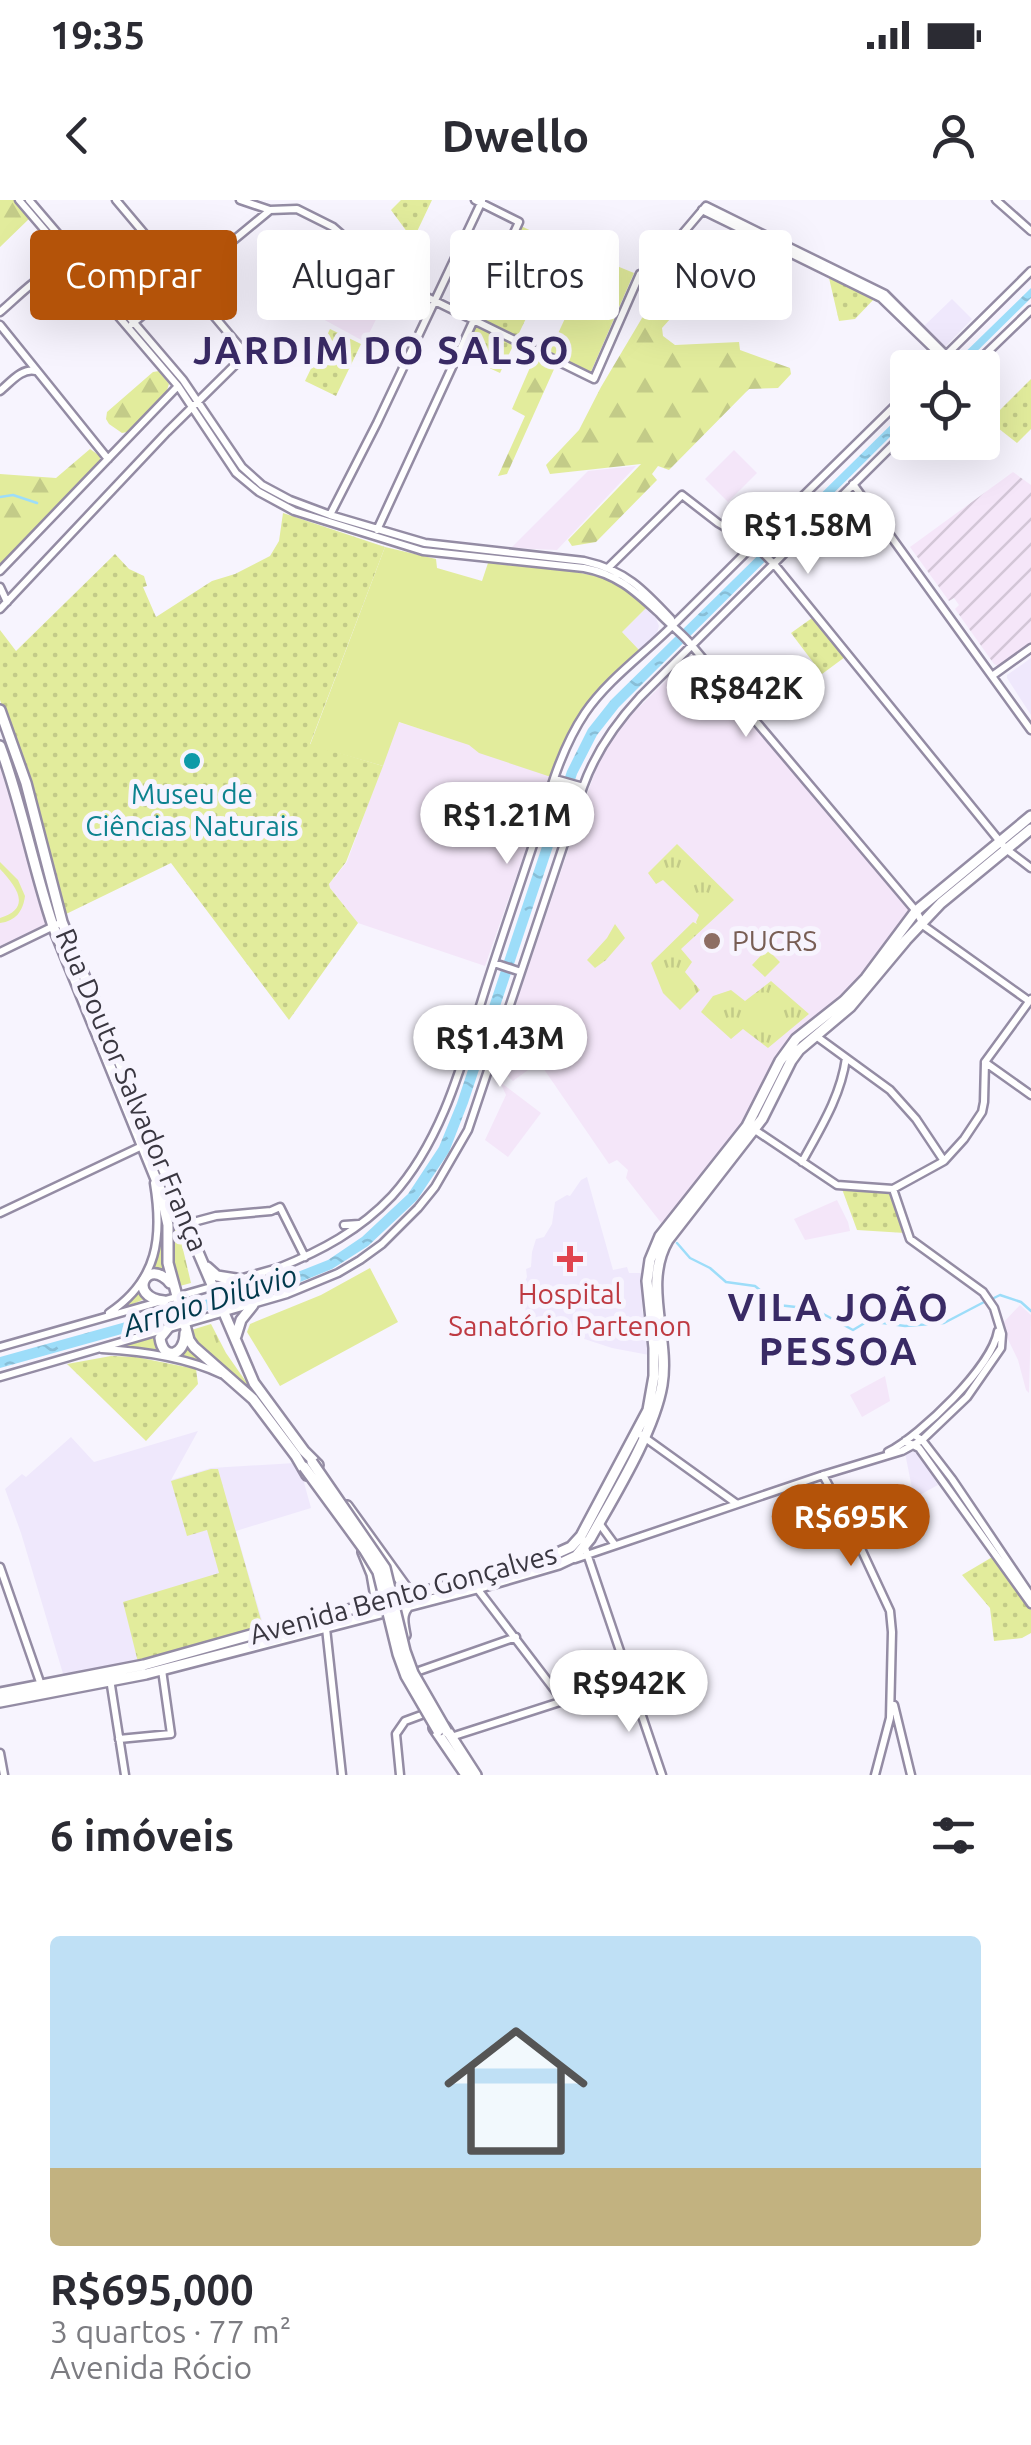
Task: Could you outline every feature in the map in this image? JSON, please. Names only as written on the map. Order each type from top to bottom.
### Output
[{"type":"main road","name":"Rua Doutor Salvador França","points":[[0,710],[26,783],[57,924],[166,1206],[168,1263],[194,1347],[253,1399],[300,1453],[315,1462],[410,1592],[416,1594]]},
{"type":"main road","name":"Rua Doutor Salvador França","points":[[0,746],[42,892],[150,1133],[254,1383],[362,1551],[372,1574],[377,1602]]},
{"type":"main road","name":"Avenida Bento Gonçalves","points":[[585,1546],[640,1434],[656,1412],[663,1376],[663,1346],[656,1276],[663,1249],[755,1130],[811,1032],[850,1007],[920,923],[1031,816]]},
{"type":"main road","name":"Avenida Bento Gonçalves","points":[[0,1693],[162,1670],[477,1588],[576,1556],[599,1523],[648,1410],[654,1348],[646,1280],[654,1250],[665,1230],[747,1126],[786,1052],[866,978],[916,911],[1004,844],[1031,829]]},
{"type":"main road","points":[[204,1263],[218,1276],[236,1278]]},
{"type":"main road","points":[[164,1300],[146,1294],[143,1287],[147,1276],[162,1275],[176,1298]]},
{"type":"main road","points":[[236,1339],[241,1320],[253,1305]]},
{"type":"main road","points":[[168,1328],[161,1334],[160,1342],[164,1350],[178,1352],[184,1346],[184,1324]]},
{"type":"main road","points":[[300,1453],[385,1568],[413,1674],[466,1775]]},
{"type":"main road","name":"Avenida Bento Gonçalves","points":[[0,1702],[109,1677],[585,1546]]},
{"type":"main road","points":[[372,1574],[386,1574],[391,1566]]},
{"type":"main road","points":[[408,1606],[402,1616],[404,1634],[444,1734]]},
{"type":"main road","points":[[383,1612],[403,1678],[424,1714],[476,1775]]},
{"type":"main road","points":[[390,1637],[398,1632],[404,1634]]},
{"type":"street","points":[[19,200],[49,230]]},
{"type":"street","points":[[29,200],[52,230]]},
{"type":"street","points":[[116,200],[142,230]]},
{"type":"street","points":[[240,200],[270,210],[297,209],[333,227],[396,282],[450,309]]},
{"type":"street","points":[[996,200],[1031,231]]},
{"type":"street","points":[[330,515],[435,302],[479,201],[520,222],[516,230]]},
{"type":"street","points":[[376,533],[474,320],[594,380],[640,274],[653,275],[704,208],[881,298],[937,350]]},
{"type":"street","points":[[237,238],[270,210]]},
{"type":"street","points":[[957,350],[1031,271]]},
{"type":"street","points":[[0,312],[30,287]]},
{"type":"street","points":[[990,350],[1031,310]]},
{"type":"street","points":[[125,320],[195,404]]},
{"type":"street","points":[[126,320],[242,467],[262,485],[290,500],[423,551],[584,561],[626,576],[646,592],[675,627]]},
{"type":"street","points":[[130,325],[136,320]]},
{"type":"street","points":[[4,598],[246,354],[218,320]]},
{"type":"street","points":[[0,325],[46,380]]},
{"type":"street","points":[[0,391],[24,371],[25,355]]},
{"type":"street","points":[[25,355],[108,459]]},
{"type":"street","points":[[24,371],[37,372]]},
{"type":"street","points":[[0,571],[178,386]]},
{"type":"street","points":[[0,1347],[164,1300],[216,1290],[236,1278],[278,1268],[305,1257],[360,1224],[391,1196],[407,1178],[434,1131],[497,964],[568,742],[586,712],[890,411]]},
{"type":"street","points":[[216,435],[236,472],[269,499],[294,511],[376,533]]},
{"type":"street","points":[[0,1377],[288,1294],[338,1273],[382,1244],[418,1208],[468,1130],[580,786],[600,748],[624,715],[690,644],[890,448]]},
{"type":"street","points":[[853,484],[1031,730]]},
{"type":"street","points":[[607,570],[682,495],[707,516],[756,546],[1004,844],[1031,868]]},
{"type":"street","points":[[607,570],[675,627],[916,911],[920,923],[1030,1000],[985,1062],[980,1117],[944,1161],[893,1189],[837,1185],[755,1130]]},
{"type":"street","points":[[654,609],[662,625],[662,636]]},
{"type":"street","points":[[992,676],[1031,648]]},
{"type":"street","points":[[558,780],[580,786]]},
{"type":"street","points":[[0,952],[57,924]]},
{"type":"street","points":[[497,964],[518,972]]},
{"type":"street","points":[[811,1032],[890,1090],[916,1119],[944,1161]]},
{"type":"street","points":[[802,1162],[844,1078],[846,1058]]},
{"type":"street","points":[[985,1062],[1031,1095]]},
{"type":"street","points":[[0,1213],[142,1146],[150,1133]]},
{"type":"street","name":"Rua Doutor Salvador França","points":[[100,1318],[129,1297],[152,1263],[158,1244],[157,1202],[148,1160]]},
{"type":"street","points":[[662,1775],[585,1546],[615,1545],[914,1446],[954,1410],[993,1355],[999,1326],[988,1296],[910,1238],[893,1189]]},
{"type":"street","points":[[186,1224],[280,1208],[305,1257]]},
{"type":"street","points":[[341,1233],[360,1224]]},
{"type":"street","points":[[95,1349],[137,1352],[192,1363],[230,1378]]},
{"type":"street","points":[[874,1460],[905,1442],[944,1409],[993,1355]]},
{"type":"street","points":[[640,1434],[738,1504]]},
{"type":"street","points":[[914,1435],[922,1440],[1031,1596]]},
{"type":"street","points":[[905,1442],[919,1448],[1031,1604]]},
{"type":"street","points":[[823,1475],[890,1610],[892,1694],[888,1728],[875,1775]]},
{"type":"street","points":[[599,1523],[615,1545]]},
{"type":"street","points":[[0,1567],[41,1686]]},
{"type":"street","points":[[444,1734],[563,1701],[516,1636],[467,1581]]},
{"type":"street","points":[[326,1626],[342,1775]]},
{"type":"street","points":[[416,1672],[516,1636]]},
{"type":"street","points":[[119,1739],[172,1734],[162,1670]]},
{"type":"street","points":[[109,1677],[125,1775]]},
{"type":"street","points":[[892,1694],[910,1775]]},
{"type":"street","points":[[400,1775],[396,1734],[405,1721],[424,1714]]},
{"type":"street","points":[[0,1754],[4,1775]]},
{"type":"shaded area","points":[[952,299],[972,319],[944,348],[923,327]]},
{"type":"shaded area","points":[[325,320],[376,320],[365,342]]},
{"type":"shaded area","points":[[734,450],[757,473],[728,502],[705,479]]},
{"type":"shaded area","points":[[636,466],[557,550],[511,548],[588,471]]},
{"type":"shaded area","points":[[1013,472],[1031,485],[1031,646],[1001,667],[994,664],[955,609],[959,605],[954,598],[949,601],[910,547]]},
{"type":"shaded area","points":[[576,572],[604,578],[646,608],[622,632],[639,650],[595,693],[570,728],[485,966],[358,923],[329,884],[347,862],[398,722],[469,744]]},
{"type":"shaded area","points":[[646,608],[659,626],[639,650],[622,632]]},
{"type":"shaded area","name":"PUCRS","points":[[692,655],[910,909],[851,987],[784,1046],[745,1120],[662,1224],[626,1178],[628,1170],[617,1160],[609,1164],[539,1062],[513,1081],[495,1065],[601,754],[621,725]]},
{"type":"shaded area","points":[[1031,658],[1031,715],[1007,675]]},
{"type":"shaded area","points":[[778,660],[787,672],[744,705],[734,693]]},
{"type":"shaded area","points":[[0,761],[46,924],[0,946]]},
{"type":"shaded area","points":[[500,1082],[541,1113],[508,1157],[485,1140],[506,1095]]},
{"type":"shaded area","name":"Hospital Sanatório Partenon","points":[[587,1177],[613,1270],[627,1267],[629,1273],[643,1273],[642,1309],[649,1355],[532,1327],[533,1312],[526,1313],[522,1287],[526,1269],[531,1267],[536,1239],[544,1237],[552,1224],[555,1202],[570,1196]]},
{"type":"shaded area","points":[[837,1200],[850,1231],[805,1240],[794,1219]]},
{"type":"shaded area","points":[[1020,1305],[1031,1315],[1029,1393],[1001,1325]]},
{"type":"shaded area","points":[[885,1376],[890,1401],[862,1417],[850,1395]]},
{"type":"shaded area","points":[[198,1431],[171,1480],[211,1468],[295,1463],[300,1468],[311,1508],[236,1531],[264,1627],[138,1663],[64,1677],[5,1489],[22,1474],[26,1477],[71,1437],[94,1462]]},
{"type":"shaded area","points":[[917,1451],[938,1485],[914,1498],[905,1453]]},
{"type":"green space","points":[[0,200],[16,200],[31,217],[0,247]]},
{"type":"green space","points":[[401,200],[432,200],[418,230],[406,230],[391,210]]},
{"type":"green space","points":[[619,267],[634,273],[619,307]]},
{"type":"green space","points":[[829,278],[874,299],[855,319],[839,321]]},
{"type":"green space","points":[[477,320],[525,320],[500,373],[461,355]]},
{"type":"green space","points":[[564,320],[614,320],[590,374],[549,353]]},
{"type":"green space","points":[[641,320],[669,320],[662,328],[663,336],[675,345],[739,342],[740,350],[790,368],[791,374],[778,388],[749,389],[669,470],[658,466],[652,474],[657,480],[596,542],[572,546],[568,540],[641,464],[550,474],[546,465],[579,430]]},
{"type":"green space","points":[[330,329],[361,344],[336,396],[305,381]]},
{"type":"green space","points":[[535,356],[555,367],[507,474],[498,476],[525,416],[512,409]]},
{"type":"green space","points":[[159,371],[169,384],[166,393],[127,432],[109,424],[107,412]]},
{"type":"green space","points":[[1031,379],[1031,429],[1017,443],[1000,430],[1000,410]]},
{"type":"green space","points":[[90,449],[100,456],[100,462],[0,564],[0,474],[56,478]]},
{"type":"green space","points":[[283,513],[385,547],[310,744],[383,766],[346,862],[329,884],[358,923],[289,1020],[171,863],[62,916],[28,779],[0,700],[0,630],[16,651],[115,554],[129,569],[144,576],[147,586],[143,587],[156,617],[212,581],[270,556],[279,541]]},
{"type":"green space","points":[[385,547],[436,559],[437,568],[482,581],[488,563],[604,578],[626,588],[646,608],[622,632],[639,650],[582,710],[570,728],[551,777],[399,722],[383,766],[310,745]]},
{"type":"green space","points":[[812,618],[845,657],[822,674],[791,633]]},
{"type":"green space","points":[[677,844],[734,900],[681,949],[692,962],[685,972],[700,990],[680,1010],[663,993],[651,963],[693,922],[697,924],[699,915],[663,880],[656,884],[648,873]]},
{"type":"green space","points":[[0,862],[18,880],[25,896],[18,914],[0,923],[0,918],[10,914],[19,903],[16,889],[0,869]]},
{"type":"green space","points":[[615,924],[625,938],[595,968],[587,960]]},
{"type":"green space","points":[[767,949],[780,962],[765,977],[752,965]]},
{"type":"green space","points":[[771,981],[809,1014],[768,1048],[743,1029],[731,1039],[701,1012],[713,996],[731,990],[745,1001]]},
{"type":"green space","points":[[156,1189],[165,1226],[166,1274],[146,1274],[147,1298],[121,1309],[158,1243]]},
{"type":"green space","points":[[842,1189],[890,1192],[905,1233],[857,1230]]},
{"type":"green space","points":[[164,1190],[177,1224],[191,1283],[176,1287],[171,1262]]},
{"type":"green space","points":[[370,1268],[398,1322],[280,1386],[247,1332],[250,1324],[321,1295]]},
{"type":"green space","points":[[211,1324],[256,1396],[196,1346],[188,1331]]},
{"type":"green space","points":[[158,1337],[166,1354],[187,1343],[208,1366],[113,1347]]},
{"type":"green space","points":[[111,1356],[196,1369],[198,1384],[146,1441],[67,1364]]},
{"type":"green space","points":[[218,1469],[263,1627],[138,1662],[123,1602],[219,1573],[207,1530],[187,1536],[171,1481]]},
{"type":"green space","points":[[994,1556],[1031,1610],[1031,1633],[1022,1638],[994,1641],[990,1608],[962,1575]]},
{"type":"water","points":[[1031,288],[1031,298],[978,350],[967,350]]},
{"type":"water","name":"Arroio Dilúvio","points":[[890,426],[890,437],[619,707],[597,735],[577,774],[468,1103],[449,1152],[417,1200],[368,1246],[332,1269],[283,1289],[0,1368],[0,1357],[280,1279],[328,1260],[362,1237],[408,1194],[439,1147],[457,1103],[567,771],[588,729],[611,700]]},
{"type":"waterway","points":[[0,497],[13,495],[37,503]]},
{"type":"waterway","points":[[677,1243],[690,1258],[726,1282],[755,1286],[778,1305],[814,1309],[853,1330],[868,1321],[905,1326],[944,1323],[986,1301]]},
{"type":"waterway","points":[[994,1298],[1000,1295],[1021,1302],[1031,1311]]},
{"type":"place","name":"Museu de Ciências Naturais","points":[[192,761]]},
{"type":"place","name":"PUCRS","points":[[712,941]]},
{"type":"place","name":"Hospital Sanatório Partenon","points":[[570,1259]]},
{"type":"district","name":"JARDIM DO SALSO","points":[[382,351]]},
{"type":"district","name":"VILA JOÃO PESSOA","points":[[839,1330]]}]
